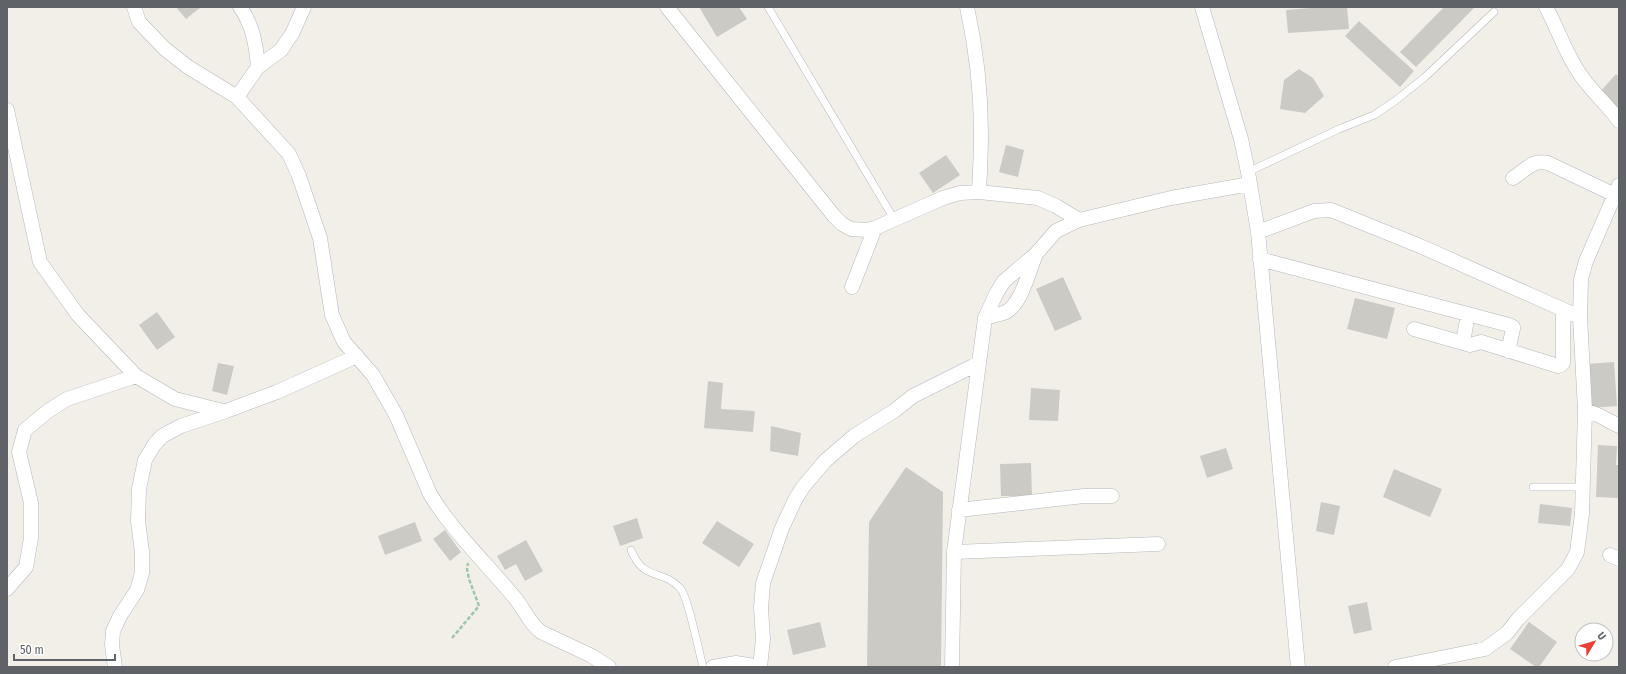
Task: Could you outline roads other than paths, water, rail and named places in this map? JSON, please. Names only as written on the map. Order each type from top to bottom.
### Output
[{"type":"street","points":[[134,7],[139,22],[165,49],[188,67],[238,97],[285,148],[293,161],[320,238],[332,315],[336,327],[344,342],[358,356],[373,375],[396,415],[433,498],[468,544],[517,600],[528,619],[536,629],[592,656],[609,667]]},
{"type":"street","points":[[240,7],[251,26],[256,44],[258,67]]},
{"type":"street","points":[[238,97],[258,67],[281,50],[292,34],[304,7]]},
{"type":"street","points":[[667,7],[834,216],[842,224],[851,229],[867,230],[875,228],[943,198],[960,193],[979,192],[1038,198],[1056,206],[1080,220]]},
{"type":"street","points":[[967,7],[971,24],[980,95],[981,132],[979,192]]},
{"type":"street","points":[[1202,7],[1240,139],[1249,178],[1258,232],[1298,667]]},
{"type":"street","points":[[1546,7],[1576,69],[1588,86],[1612,110],[1619,121]]},
{"type":"street","points":[[7,110],[40,262],[78,315],[136,376],[175,399],[226,411]]},
{"type":"street","points":[[1395,667],[1485,649],[1507,633],[1568,569],[1574,559],[1582,521],[1585,410],[1580,318],[1581,289],[1583,272],[1598,231],[1617,190],[1542,161],[1536,162],[1513,178]]},
{"type":"street","points":[[952,667],[954,552],[985,318],[996,294],[1004,281],[1035,255],[1056,231],[1080,220],[1249,178]]},
{"type":"street","points":[[1258,232],[1314,211],[1331,210],[1420,246],[1580,318]]},
{"type":"street","points":[[852,287],[875,228]]},
{"type":"street","points":[[985,318],[1003,313],[1012,308],[1022,290],[1035,255]]},
{"type":"street","points":[[1260,259],[1513,327],[1508,351]]},
{"type":"street","points":[[1414,329],[1472,345],[1480,342],[1550,364],[1561,366],[1563,363],[1563,310]]},
{"type":"street","points":[[1463,342],[1468,314]]},
{"type":"street","points":[[115,667],[112,645],[113,631],[120,616],[137,590],[142,573],[143,562],[138,521],[138,502],[145,460],[154,445],[167,433],[196,420],[226,411],[298,384],[358,356]]},
{"type":"street","points":[[713,667],[736,663],[760,667],[763,639],[761,608],[763,583],[782,528],[803,487],[825,461],[854,436],[894,411],[913,396],[979,363]]},
{"type":"street","points":[[7,589],[26,567],[31,538],[31,503],[19,452],[26,430],[48,411],[67,399],[136,376]]},
{"type":"street","points":[[1585,410],[1619,426]]},
{"type":"street","points":[[959,510],[1084,496],[1112,496]]},
{"type":"street","points":[[954,552],[1158,544]]},
{"type":"lane","points":[[768,7],[894,219]]},
{"type":"lane","points":[[1249,178],[1339,129],[1374,115],[1425,77],[1494,12]]},
{"type":"lane","points":[[1533,487],[1583,487]]},
{"type":"lane","points":[[631,550],[635,560],[643,569],[673,582],[683,591],[703,667]]}]
